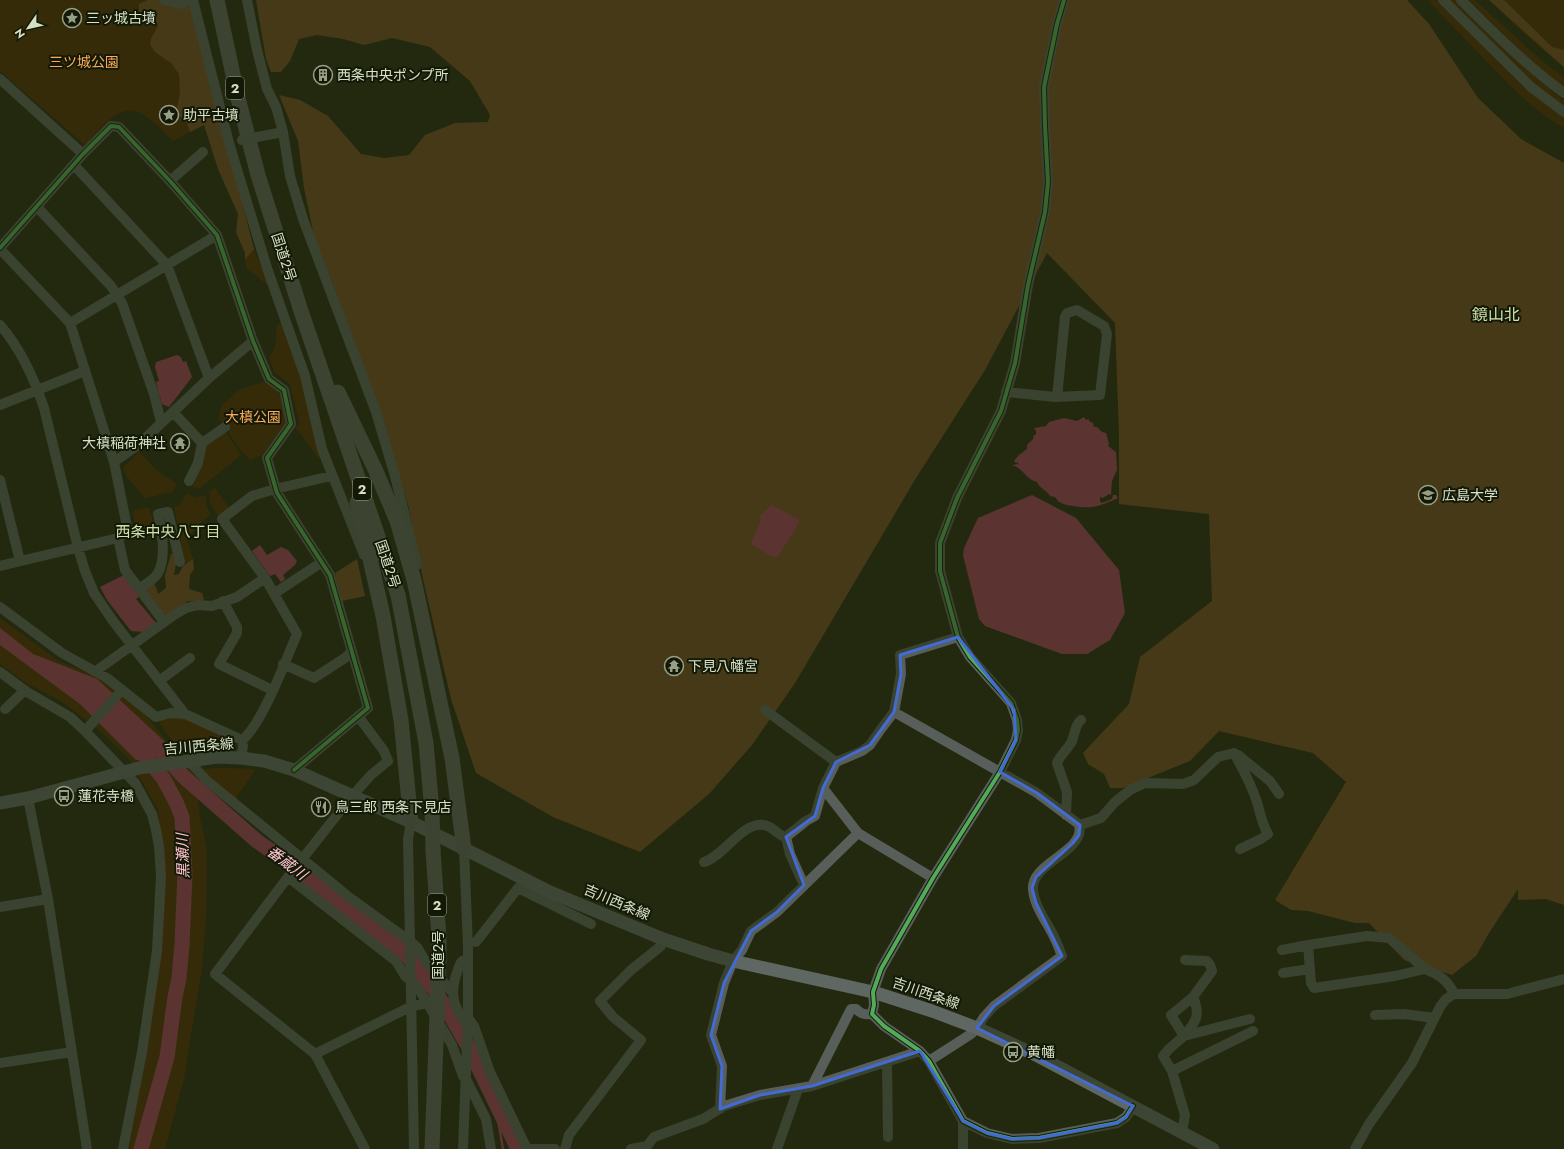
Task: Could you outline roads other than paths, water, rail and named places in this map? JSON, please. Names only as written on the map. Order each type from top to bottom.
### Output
[{"type":"highway","points":[[207,0],[258,174]]},
{"type":"highway","name":"国道2号","points":[[217,0],[238,98],[258,174],[301,310],[398,595],[426,743],[432,811],[439,938],[432,1149]]},
{"type":"highway","points":[[226,0],[234,52],[258,174]]},
{"type":"highway","points":[[301,310],[347,412],[375,469],[396,521],[414,580],[452,758],[464,849]]},
{"type":"highway","points":[[301,310],[331,421],[360,512],[383,616],[400,720],[410,822]]},
{"type":"main road","name":"吉川西条線","points":[[0,803],[28,798],[139,768],[218,757],[264,761],[294,770],[410,822],[464,849],[547,896],[708,954],[733,961],[873,992],[932,1011],[977,1028],[1034,1054],[1214,1149]]},
{"type":"street","points":[[164,0],[180,4],[192,0],[229,143],[267,268],[305,376],[322,449],[370,570],[383,616]]},
{"type":"street","points":[[247,0],[257,50],[267,89],[276,107],[290,176],[303,219],[376,412],[395,476],[419,575],[414,580]]},
{"type":"street","points":[[872,1014],[874,1005],[873,992],[881,969],[933,878],[1000,772],[1016,740],[1018,730],[1014,710],[1006,696],[970,657],[958,637],[940,571],[940,543],[957,498],[1001,411],[1015,363],[1028,285],[1045,212],[1048,182],[1044,87],[1057,24],[1064,0]]},
{"type":"street","points":[[1443,0],[1531,87],[1564,112]]},
{"type":"street","points":[[1462,0],[1495,34],[1534,70],[1564,93]]},
{"type":"street","points":[[0,79],[83,154]]},
{"type":"street","points":[[0,566],[118,538],[128,532],[114,462],[70,323],[0,249],[83,154],[111,126],[119,127],[170,181],[217,235],[253,341],[269,379],[284,390],[290,424],[267,458],[275,489],[330,575],[368,708],[294,770]]},
{"type":"street","points":[[229,143],[281,133]]},
{"type":"street","points":[[170,181],[203,152]]},
{"type":"street","points":[[74,165],[167,265],[209,378]]},
{"type":"street","points":[[37,207],[111,286],[122,303],[154,394],[161,422]]},
{"type":"street","points":[[70,323],[116,294],[217,235]]},
{"type":"street","points":[[1006,392],[1034,396],[1057,397],[1100,395],[1107,334],[1104,326],[1077,310],[1067,314],[1065,317],[1057,397]]},
{"type":"street","points":[[0,325],[21,355],[38,390],[44,408],[78,548],[85,571],[94,592],[132,646],[185,714]]},
{"type":"street","points":[[114,462],[137,446],[209,378],[253,341]]},
{"type":"street","points":[[0,405],[85,371]]},
{"type":"street","points":[[173,412],[202,443]]},
{"type":"street","points":[[189,481],[198,463],[202,443],[224,427]]},
{"type":"street","points":[[242,740],[248,736],[261,714],[297,634],[275,593],[222,519],[252,496],[275,489],[332,476]]},
{"type":"street","points":[[0,480],[3,509],[20,561]]},
{"type":"street","points":[[139,589],[158,573],[162,558],[163,533],[158,514],[168,512],[180,562]]},
{"type":"street","points":[[118,538],[126,570],[164,622]]},
{"type":"street","points":[[275,593],[322,562]]},
{"type":"street","points":[[96,671],[186,608],[198,605],[212,606],[246,592],[265,578]]},
{"type":"street","points":[[223,601],[237,627],[237,633],[219,664],[272,690]]},
{"type":"street","points":[[0,608],[62,653],[96,671],[156,717],[171,713],[185,714],[242,740]]},
{"type":"street","points":[[786,837],[806,821],[815,816],[823,788],[836,762],[862,751],[870,745],[894,712],[901,674],[900,654],[958,637]]},
{"type":"street","points":[[284,664],[314,678],[345,658],[352,651]]},
{"type":"street","points":[[159,681],[190,658]]},
{"type":"street","points":[[0,672],[11,681],[87,728],[135,783],[152,814],[159,846],[161,876],[157,951],[142,1052],[123,1149]]},
{"type":"street","points":[[0,684],[11,681]]},
{"type":"street","points":[[5,709],[25,690]]},
{"type":"street","points":[[87,728],[121,691]]},
{"type":"street","points":[[765,710],[836,762]]},
{"type":"street","points":[[894,712],[1037,793],[1080,825]]},
{"type":"street","points":[[358,716],[384,751],[388,761],[371,775],[352,796],[288,876],[215,974],[315,1054],[365,1149]]},
{"type":"street","points":[[1066,815],[1067,792],[1057,763],[1071,742],[1077,723],[1081,720]]},
{"type":"street","points":[[241,758],[243,746],[242,740]]},
{"type":"street","points":[[1080,825],[1101,818],[1115,802],[1130,790],[1145,783],[1183,784],[1194,780],[1218,757],[1234,753]]},
{"type":"street","points":[[1234,753],[1270,781],[1279,794]]},
{"type":"street","points":[[1234,753],[1247,776],[1257,802],[1261,821],[1268,834],[1240,849]]},
{"type":"street","points":[[187,761],[206,780],[349,897],[417,946],[426,962],[450,990],[457,1009],[468,1022],[474,1026],[490,1072],[526,1149]]},
{"type":"street","points":[[823,788],[858,833],[933,878]]},
{"type":"street","points":[[28,798],[48,899],[87,1149]]},
{"type":"street","points":[[410,822],[408,839],[414,1149]]},
{"type":"street","points":[[704,862],[719,855],[739,835],[751,827],[764,824],[772,828],[783,837],[786,837]]},
{"type":"street","points":[[929,1062],[971,1034],[994,1006],[1062,956],[1055,939],[1036,903],[1032,888],[1036,877],[1046,866],[1073,843],[1079,834],[1080,825]]},
{"type":"street","points":[[720,1109],[722,1066],[711,1035],[724,983],[733,961],[742,950],[750,931],[776,912],[858,833]]},
{"type":"street","points":[[786,837],[790,854],[804,885]]},
{"type":"street","points":[[463,1149],[468,1022],[468,939],[464,849]]},
{"type":"street","points":[[288,876],[396,962],[405,976],[417,986],[452,1045],[465,1080],[486,1119],[491,1149]]},
{"type":"street","points":[[476,942],[518,888],[547,896],[591,924]]},
{"type":"street","points":[[0,907],[48,899]]},
{"type":"street","points":[[1282,950],[1367,936],[1389,938],[1425,969],[1441,976],[1450,986],[1454,994]]},
{"type":"street","points":[[565,1149],[569,1135],[640,1040],[613,1017],[600,1001],[631,970],[662,946],[663,939]]},
{"type":"street","points":[[1308,945],[1311,983],[1314,988],[1395,976],[1425,969]]},
{"type":"street","points":[[1184,1036],[1172,1015],[1193,997],[1212,971],[1207,961],[1185,960]]},
{"type":"street","points":[[315,1054],[412,1006],[428,1003],[450,990],[462,961]]},
{"type":"street","points":[[1283,973],[1310,969]]},
{"type":"street","points":[[1355,1149],[1369,1124],[1412,1063],[1434,1018],[1446,999],[1454,994],[1507,994],[1564,979]]},
{"type":"street","points":[[1182,1132],[1185,1115],[1172,1071],[1163,1056],[1193,1025],[1197,1016],[1196,1004],[1193,997]]},
{"type":"street","points":[[812,1086],[851,1009],[856,1009],[859,1013],[865,1015],[872,1014]]},
{"type":"street","points":[[872,1014],[884,1026],[920,1051],[929,1062],[963,1121],[963,1149]]},
{"type":"street","points":[[1375,1015],[1404,1014],[1434,1018]]},
{"type":"street","points":[[1184,1036],[1250,1019]]},
{"type":"street","points":[[1172,1071],[1253,1031]]},
{"type":"street","points":[[631,1149],[652,1147],[654,1137],[703,1119],[724,1106],[760,1095],[812,1086],[920,1051]]},
{"type":"street","points":[[0,1063],[72,1052]]},
{"type":"street","points":[[887,1062],[888,1137]]},
{"type":"street","points":[[777,1149],[798,1089]]},
{"type":"street","points":[[963,1121],[987,1133],[1012,1138],[1039,1138],[1117,1123],[1126,1117],[1133,1106]]},
{"type":"street","points":[[531,1149],[555,1149]]},
{"type":"waterway","name":"番蔵川","points":[[150,739],[183,776],[257,841],[302,873],[406,954],[433,988],[468,1046],[518,1149]]},
{"type":"waterway","name":"黒瀬川","points":[[134,742],[163,778],[182,817],[185,874],[179,978],[167,1057],[141,1149]]},
{"type":"waterway","points":[[495,1102],[503,1149]]},
{"type":"place","name":"三ッ城古墳","points":[[72,18]]},
{"type":"place","name":"西条中央ポンプ所","points":[[323,75]]},
{"type":"place","name":"助平古墳","points":[[169,115]]},
{"type":"place","name":"大槙稲荷神社","points":[[180,443]]},
{"type":"place","name":"広島大学","points":[[1428,495]]},
{"type":"place","name":"下見八幡宮","points":[[674,666]]},
{"type":"place","name":"蓮花寺橋","points":[[64,796]]},
{"type":"place","name":"鳥三郎 西条下見店","points":[[321,807]]},
{"type":"place","name":"黄幡","points":[[1013,1052]]},
{"type":"district","name":"鏡山北","points":[[1496,314]]},
{"type":"district","name":"西条中央八丁目","points":[[168,532]]},
{"type":"park label","name":"三ツ城公園","points":[[84,62]]},
{"type":"park label","name":"大槙公園","points":[[253,417]]}]
